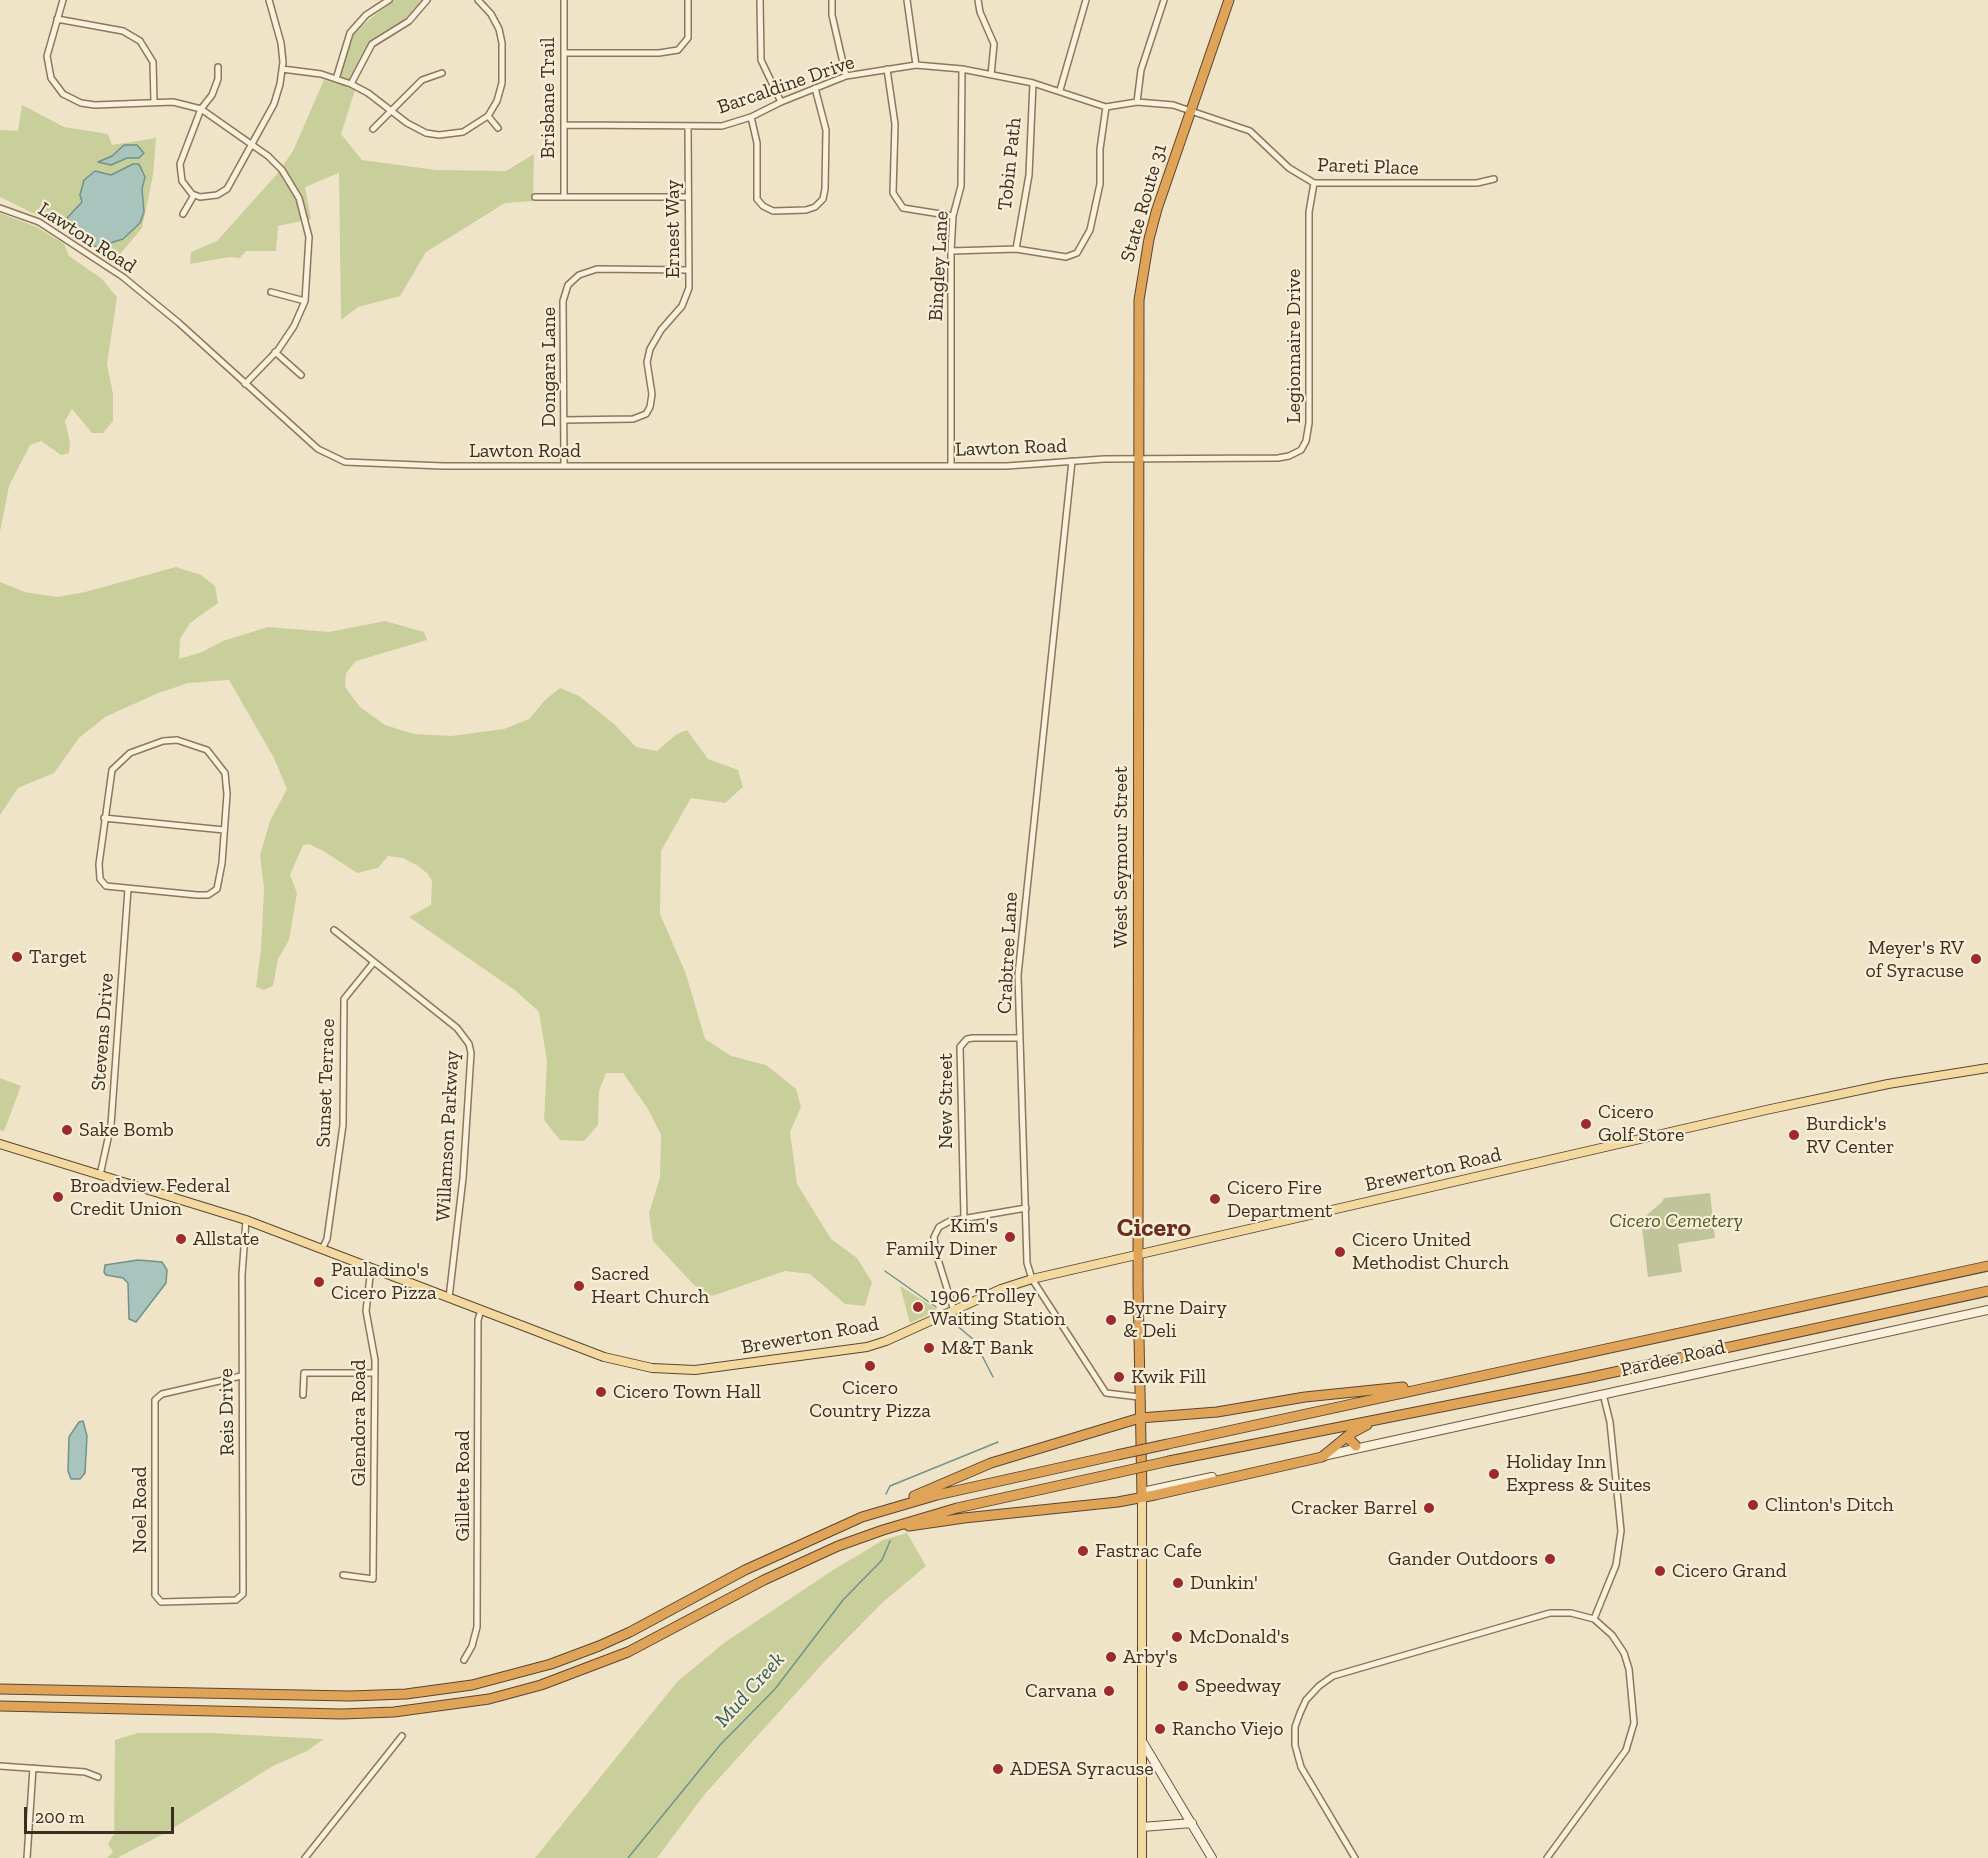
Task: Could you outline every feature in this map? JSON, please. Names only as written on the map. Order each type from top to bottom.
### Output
[{"type":"highway","name":"State Route 31","points":[[1138,459],[1138,321],[1143,273],[1157,209],[1229,0]]},
{"type":"highway","name":"West Seymour Street","points":[[1138,459],[1139,1397],[1142,1495]]},
{"type":"highway","points":[[894,1507],[937,1495],[1436,1384],[1988,1266]]},
{"type":"highway","points":[[0,1706],[342,1713],[405,1711],[489,1699],[541,1685],[628,1652],[764,1580],[838,1546],[957,1508],[1170,1461],[1587,1378],[1988,1291]]},
{"type":"highway","points":[[0,1689],[370,1696],[406,1694],[472,1685],[551,1664],[599,1646],[795,1546],[894,1507],[991,1463],[1140,1418],[1217,1412],[1305,1397],[1436,1384]]},
{"type":"highway","points":[[1326,1454],[1350,1434],[1397,1415]]},
{"type":"highway","points":[[1350,1434],[1350,1440],[1361,1446]]},
{"type":"highway","name":"Pardee Road","points":[[883,1530],[964,1518],[1118,1502],[1326,1454]]},
{"type":"main road","name":"Brewerton Road","points":[[0,1144],[246,1220],[626,1363],[667,1369],[695,1370],[867,1347],[894,1338],[1001,1289],[1032,1279],[1766,1110],[1888,1084],[1988,1068]]},
{"type":"main road","points":[[1142,1495],[1142,1858]]},
{"type":"street","points":[[63,0],[48,46],[48,68],[57,88],[63,94],[81,103],[95,105],[173,102],[201,110],[253,144],[282,170],[299,198],[309,237],[305,301],[294,326],[275,352],[245,384]]},
{"type":"street","points":[[218,67],[215,87],[201,110],[180,164],[182,181],[194,195],[209,197],[227,189],[274,104],[282,69],[281,43],[269,0]]},
{"type":"street","points":[[336,79],[350,33],[366,15],[389,0]]},
{"type":"street","points":[[351,84],[372,44],[409,21],[427,0]]},
{"type":"street","points":[[282,69],[351,84],[368,93],[417,129],[439,135],[463,132],[488,116],[497,101],[502,83],[502,43],[491,14],[478,0]]},
{"type":"street","name":"Brisbane Trail","points":[[564,0],[564,197]]},
{"type":"street","points":[[564,53],[659,53],[678,50],[688,38],[688,0]]},
{"type":"street","points":[[760,0],[761,60],[781,102]]},
{"type":"street","points":[[832,0],[832,15],[846,76]]},
{"type":"street","points":[[907,0],[916,65]]},
{"type":"street","points":[[978,0],[980,12],[994,44],[991,75]]},
{"type":"street","points":[[1060,90],[1086,0]]},
{"type":"street","points":[[1137,102],[1140,70],[1164,0]]},
{"type":"street","points":[[57,19],[123,31],[140,41],[153,62],[154,102]]},
{"type":"street","name":"Barcaldine Drive","points":[[564,125],[722,126],[751,117],[781,102],[846,76],[916,65],[962,69],[1033,83],[1106,106],[1137,102],[1173,105],[1191,111]]},
{"type":"street","points":[[887,69],[895,124],[893,193],[903,208],[953,216]]},
{"type":"street","name":"Bingley Lane","points":[[951,466],[951,251],[953,216],[961,186],[962,69]]},
{"type":"street","points":[[373,129],[422,80],[442,73]]},
{"type":"street","name":"Tobin Path","points":[[1016,249],[1029,175],[1033,83]]},
{"type":"street","points":[[751,117],[757,143],[757,199],[763,207],[773,211],[806,210],[815,207],[823,199],[825,189],[826,130],[814,88]]},
{"type":"street","points":[[951,251],[1016,249],[1066,257],[1077,253],[1086,240],[1100,184],[1100,149],[1106,106]]},
{"type":"street","name":"Pareti Place","points":[[1191,111],[1250,130],[1258,135],[1289,168],[1314,183],[1477,183],[1494,179]]},
{"type":"street","points":[[488,116],[498,128]]},
{"type":"street","name":"Ernest Way","points":[[564,420],[633,419],[646,414],[652,399],[647,375],[650,349],[661,330],[682,306],[689,288],[688,126]]},
{"type":"street","name":"Legionnaire Drive","points":[[1138,459],[1278,458],[1296,454],[1306,441],[1309,423],[1309,212],[1314,183]]},
{"type":"street","points":[[183,214],[194,195]]},
{"type":"street","points":[[535,197],[688,198]]},
{"type":"street","name":"Lawton Road","points":[[0,208],[39,222],[123,277],[179,323],[318,449],[345,462],[375,465],[1007,466],[1138,459]]},
{"type":"street","name":"Dongara Lane","points":[[564,466],[563,300],[568,285],[579,275],[597,269],[689,270]]},
{"type":"street","points":[[271,292],[305,301]]},
{"type":"street","points":[[275,352],[301,375]]},
{"type":"street","name":"Crabtree Lane","points":[[1072,461],[1020,936],[1020,1038],[1027,1263],[1032,1279],[1106,1393],[1139,1397]]},
{"type":"street","points":[[177,740],[207,750],[220,764],[227,782],[224,830],[220,879],[212,893],[196,895],[128,889],[106,886],[100,879],[99,864],[108,782],[117,762],[147,745],[177,740]]},
{"type":"street","points":[[104,818],[224,830]]},
{"type":"street","name":"Stevens Drive","points":[[100,1175],[111,1125],[128,889]]},
{"type":"street","name":"Willamson Parkway","points":[[334,930],[457,1028],[469,1044],[471,1053],[463,1178],[449,1298]]},
{"type":"street","name":"Sunset Terrace","points":[[322,1249],[327,1239],[343,1125],[345,999],[374,962]]},
{"type":"street","name":"New Street","points":[[964,1218],[960,1047],[967,1039],[973,1038],[1020,1038]]},
{"type":"street","points":[[954,1311],[946,1291],[934,1237],[942,1224],[1026,1208]]},
{"type":"street","name":"Reis Drive","points":[[169,1603],[236,1600],[243,1591],[241,1376],[242,1275],[246,1220]]},
{"type":"street","name":"Glendora Road","points":[[343,1575],[373,1579],[375,1373],[373,1343],[366,1311],[371,1268]]},
{"type":"street","name":"Gillette Road","points":[[464,1660],[472,1646],[477,1627],[478,1320],[481,1310]]},
{"type":"street","name":"Pardee Road","points":[[1326,1454],[1988,1310]]},
{"type":"street","points":[[303,1395],[304,1372],[375,1373]]},
{"type":"street","name":"Noel Road","points":[[169,1603],[157,1600],[155,1595],[155,1400],[162,1394],[241,1376]]},
{"type":"street","points":[[1594,1619],[1616,1565],[1621,1532],[1610,1422],[1604,1394]]},
{"type":"street","points":[[1355,1858],[1302,1767],[1295,1745],[1295,1727],[1306,1700],[1319,1686],[1333,1676],[1550,1613],[1571,1613],[1594,1619],[1620,1645],[1629,1669],[1634,1710],[1632,1735],[1626,1750],[1546,1858]]},
{"type":"street","points":[[305,1858],[402,1736]]},
{"type":"street","points":[[1142,1741],[1212,1858]]},
{"type":"street","points":[[0,1766],[85,1772],[98,1777]]},
{"type":"street","points":[[27,1858],[33,1768]]},
{"type":"street","points":[[1142,1827],[1192,1823]]},
{"type":"green space","points":[[394,0],[422,0],[414,13],[372,39],[347,87],[355,90],[341,134],[362,160],[436,170],[506,171],[534,154],[533,201],[505,203],[426,252],[400,296],[358,307],[341,320],[339,173],[305,187],[311,219],[278,226],[276,251],[246,251],[240,258],[229,257],[190,264],[191,252],[217,241],[277,174],[293,151],[324,80],[337,83],[354,32]]},
{"type":"green space","points":[[22,105],[64,127],[108,134],[112,145],[156,138],[153,175],[142,228],[116,259],[65,229],[0,197],[0,130],[18,131]]},
{"type":"green space","points":[[0,213],[37,227],[64,244],[69,256],[102,279],[117,297],[107,364],[113,394],[113,421],[103,433],[92,433],[72,409],[65,421],[70,442],[69,453],[61,455],[41,441],[30,445],[9,486],[0,532]]},
{"type":"green space","points":[[176,567],[201,575],[215,586],[218,603],[190,623],[180,639],[179,659],[202,652],[223,641],[268,627],[329,632],[385,621],[424,632],[427,640],[356,661],[346,673],[345,687],[360,707],[385,725],[414,734],[451,736],[504,729],[529,719],[545,700],[560,688],[579,696],[613,723],[636,747],[657,751],[677,734],[687,730],[708,759],[738,770],[743,787],[725,803],[691,798],[661,851],[660,914],[686,974],[705,1039],[731,1056],[766,1065],[796,1089],[801,1107],[790,1132],[797,1184],[831,1239],[857,1258],[872,1282],[865,1306],[845,1304],[810,1274],[785,1271],[712,1296],[694,1285],[653,1241],[649,1213],[660,1178],[661,1135],[648,1109],[623,1073],[606,1073],[599,1091],[598,1125],[584,1141],[560,1140],[544,1120],[547,1061],[539,1012],[516,991],[409,917],[431,905],[432,881],[428,874],[418,866],[403,858],[388,856],[378,868],[357,873],[325,852],[309,844],[303,845],[290,875],[297,893],[289,940],[278,959],[273,986],[264,990],[256,987],[261,950],[264,889],[260,855],[270,821],[287,789],[274,758],[229,680],[188,683],[156,694],[105,717],[79,738],[54,773],[18,788],[0,815],[0,582],[25,592],[57,597],[85,592]]},
{"type":"green space","points":[[0,1078],[21,1086],[4,1131],[0,1130]]},
{"type":"green space","name":"Cicero Cemetery","points":[[1710,1193],[1715,1238],[1678,1244],[1682,1272],[1648,1277],[1641,1220],[1664,1198]]},
{"type":"green space","points":[[900,1286],[938,1310],[910,1323]]},
{"type":"green space","points":[[907,1533],[926,1566],[883,1602],[825,1661],[704,1795],[657,1858],[535,1858],[677,1682],[724,1643],[830,1572],[883,1540]]},
{"type":"green space","points":[[138,1733],[211,1733],[324,1739],[307,1751],[273,1766],[167,1832],[117,1858],[107,1858],[113,1852],[108,1844],[114,1834],[115,1740]]},
{"type":"water","points":[[124,145],[137,145],[144,153],[139,158],[127,158],[111,165],[98,162],[112,156]]},
{"type":"water","points":[[133,164],[139,164],[145,177],[142,189],[144,212],[140,223],[123,239],[107,244],[105,250],[87,244],[73,234],[67,218],[82,202],[80,195],[84,180],[95,171],[111,175]]},
{"type":"water","points":[[138,1260],[162,1262],[167,1270],[166,1283],[136,1322],[129,1319],[128,1283],[123,1278],[106,1275],[104,1272],[105,1265]]},
{"type":"water","points":[[83,1421],[87,1436],[85,1473],[80,1479],[71,1479],[68,1471],[69,1437],[79,1422]]},
{"type":"waterway","name":"Mud Creek","points":[[885,1271],[936,1307]]},
{"type":"waterway","name":"Mud Creek","points":[[955,1324],[974,1340],[993,1377]]},
{"type":"waterway","name":"Mud Creek","points":[[886,1494],[890,1486],[998,1442]]},
{"type":"waterway","name":"Mud Creek","points":[[628,1858],[720,1745],[775,1689],[843,1600],[882,1560],[890,1541]]},
{"type":"place","name":"Target","points":[[17,957]]},
{"type":"place","name":"Meyer's RV of Syracuse","points":[[1976,959]]},
{"type":"place","name":"Cicero Golf Store","points":[[1586,1124]]},
{"type":"place","name":"Sake Bomb","points":[[67,1130]]},
{"type":"place","name":"Burdick's RV Center","points":[[1794,1135]]},
{"type":"place","name":"Broadview Federal Credit Union","points":[[58,1197]]},
{"type":"place","name":"Cicero Fire Department","points":[[1215,1199]]},
{"type":"place","name":"Kim's Family Diner","points":[[1010,1237]]},
{"type":"place","name":"Allstate","points":[[181,1239]]},
{"type":"place","name":"Cicero United Methodist Church","points":[[1340,1252]]},
{"type":"place","name":"Pauladino's Cicero Pizza","points":[[319,1282]]},
{"type":"place","name":"Sacred Heart Church","points":[[579,1286]]},
{"type":"place","name":"1906 Trolley Waiting Station","points":[[918,1307]]},
{"type":"place","name":"Byrne Dairy & Deli","points":[[1111,1320]]},
{"type":"place","name":"M&T Bank","points":[[929,1348]]},
{"type":"place","name":"Cicero Country Pizza","points":[[870,1366]]},
{"type":"place","name":"Kwik Fill","points":[[1119,1377]]},
{"type":"place","name":"Cicero Town Hall","points":[[601,1392]]},
{"type":"place","name":"Holiday Inn Express & Suites","points":[[1494,1474]]},
{"type":"place","name":"Clinton's Ditch","points":[[1753,1505]]},
{"type":"place","name":"Cracker Barrel","points":[[1429,1508]]},
{"type":"place","name":"Fastrac Cafe","points":[[1083,1551]]},
{"type":"place","name":"Gander Outdoors","points":[[1550,1559]]},
{"type":"place","name":"Cicero Grand","points":[[1660,1571]]},
{"type":"place","name":"Dunkin'","points":[[1178,1583]]},
{"type":"place","name":"McDonald's","points":[[1177,1637]]},
{"type":"place","name":"Arby's","points":[[1111,1657]]},
{"type":"place","name":"Speedway","points":[[1183,1686]]},
{"type":"place","name":"Carvana","points":[[1109,1691]]},
{"type":"place","name":"Rancho Viejo","points":[[1160,1729]]},
{"type":"place","name":"ADESA Syracuse","points":[[998,1769]]},
{"type":"district","name":"Cicero","points":[[1154,1229]]}]
